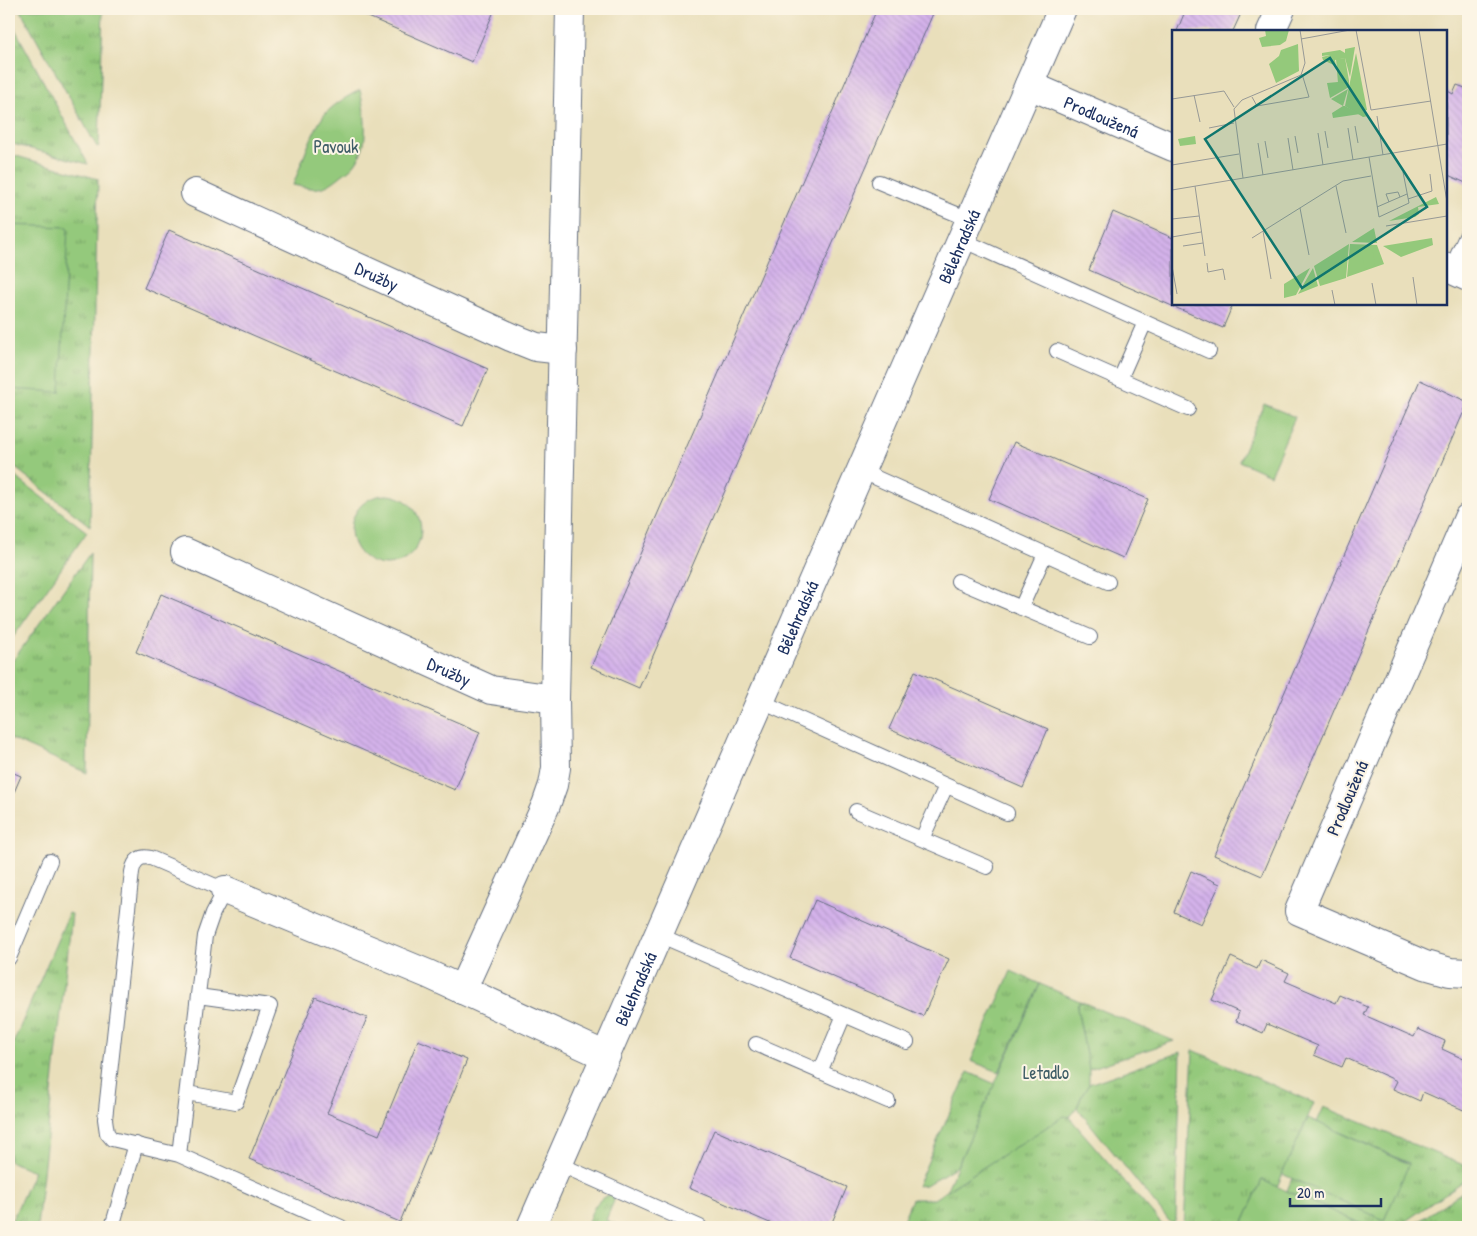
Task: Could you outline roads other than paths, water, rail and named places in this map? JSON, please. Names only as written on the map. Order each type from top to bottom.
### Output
[{"type":"street","points":[[462,990],[538,822],[553,785],[556,768],[555,699],[570,9]]},
{"type":"street","name":"Bělehradská","points":[[531,1227],[1062,9]]},
{"type":"street","points":[[1271,30],[1281,9]]},
{"type":"street","name":"Prodloužená","points":[[1029,85],[1172,147]]},
{"type":"street","name":"Družby","points":[[194,193],[511,338],[536,348],[563,350]]},
{"type":"street","name":"Prodloužená","points":[[1468,518],[1299,910],[1425,965],[1450,972],[1468,972]]},
{"type":"street","name":"Družby","points":[[185,552],[491,690],[555,699]]},
{"type":"street","points":[[224,890],[462,990],[606,1056]]},
{"type":"lane","points":[[879,182],[966,230],[1145,322],[1209,351]]},
{"type":"lane","points":[[1455,271],[1468,232]]},
{"type":"lane","points":[[1120,379],[1145,322]]},
{"type":"lane","points":[[1057,351],[1188,409]]},
{"type":"lane","points":[[861,471],[1108,582]]},
{"type":"lane","points":[[1021,608],[1045,554]]},
{"type":"lane","points":[[958,581],[1090,637]]},
{"type":"lane","points":[[760,701],[1007,813]]},
{"type":"lane","points":[[922,839],[946,786]]},
{"type":"lane","points":[[856,811],[987,867]]},
{"type":"lane","points":[[180,1155],[206,936],[213,913],[224,890],[142,856],[138,858],[133,866],[105,1127],[107,1133],[112,1139],[180,1155],[340,1227]]},
{"type":"lane","points":[[9,958],[50,861]]},
{"type":"lane","points":[[659,935],[907,1042]]},
{"type":"lane","points":[[187,1093],[236,1102],[270,1006],[198,996]]},
{"type":"lane","points":[[820,1072],[844,1015]]},
{"type":"lane","points":[[756,1044],[888,1101]]},
{"type":"lane","points":[[112,1227],[136,1144]]},
{"type":"lane","points":[[559,1164],[700,1227]]},
{"type":"park label","name":"Pavouk","points":[[336,146]]},
{"type":"park label","name":"Letadlo","points":[[1046,1072]]}]
